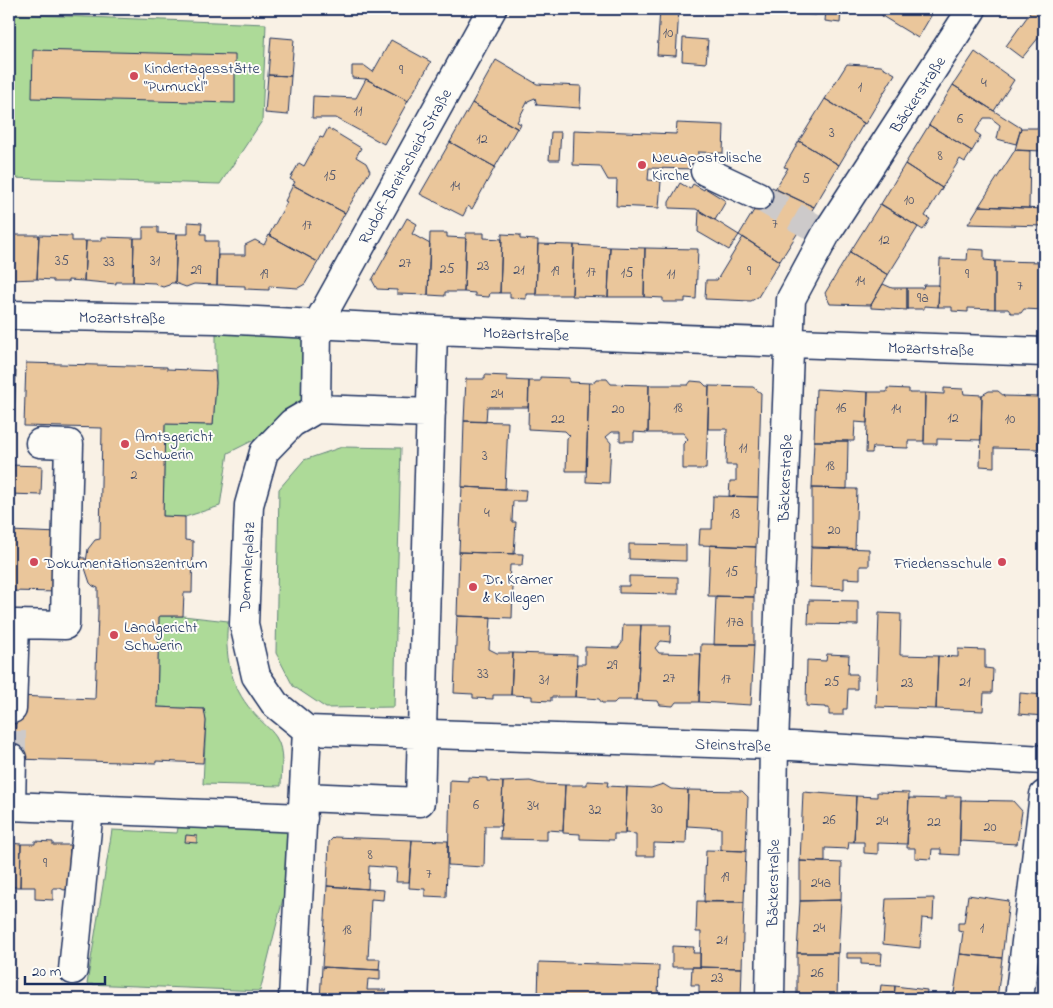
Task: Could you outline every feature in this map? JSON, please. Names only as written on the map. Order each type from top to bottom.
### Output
[{"type":"street","name":"Rudolf-Breitscheid-Straße","points":[[317,324],[492,9]]},
{"type":"street","name":"Bäckerstraße","points":[[770,999],[774,745],[791,299],[826,234],[972,9]]},
{"type":"street","points":[[705,171],[758,196]]},
{"type":"street","name":"Mozartstraße","points":[[9,315],[216,319],[433,330],[1044,352]]},
{"type":"street","points":[[317,324],[316,409],[431,413]]},
{"type":"street","points":[[12,759],[10,806],[89,810],[304,808],[420,802],[433,330]]},
{"type":"street","name":"Demmlerplatz","points":[[307,730],[275,704],[256,676],[244,624],[249,505],[264,452],[292,423],[316,409]]},
{"type":"street","points":[[12,709],[12,624],[65,626],[69,444],[40,443]]},
{"type":"street","points":[[293,999],[307,730],[421,734]]},
{"type":"street","name":"Steinstraße","points":[[421,734],[774,745],[1044,760]]},
{"type":"street","points":[[1019,999],[1044,795]]},
{"type":"street","points":[[73,970],[89,810]]},
{"type":"green space","points":[[9,14],[266,24],[262,121],[220,184],[9,178]]},
{"type":"green space","points":[[216,319],[317,325],[316,409],[228,453],[220,506],[185,517],[163,516],[165,424],[213,425],[216,383]]},
{"type":"green space","points":[[342,447],[401,448],[394,707],[326,708],[293,686],[276,653],[279,489],[304,460]]},
{"type":"green space","points":[[159,616],[183,616],[228,621],[227,645],[230,669],[244,701],[279,742],[282,761],[281,786],[203,784],[206,721],[204,709],[157,707]]},
{"type":"green space","points":[[181,813],[303,818],[260,991],[87,984],[112,830],[177,833]]},
{"type":"building","points":[[559,9],[572,9],[569,14]]},
{"type":"building","points":[[618,9],[635,9],[635,13],[617,12]]},
{"type":"building","points":[[660,9],[679,9],[676,56],[657,55]]},
{"type":"building","points":[[747,9],[764,9],[764,13],[747,12]]},
{"type":"building","points":[[798,9],[816,9],[816,15],[798,14]]},
{"type":"building","points":[[816,9],[870,9],[870,12],[841,10],[840,23],[825,21],[826,10]]},
{"type":"building","points":[[870,9],[935,9],[918,38],[882,16],[882,13],[870,12]]},
{"type":"building","points":[[1026,9],[1044,9],[1044,31],[1022,58],[1006,46],[1030,13]]},
{"type":"building","points":[[271,37],[294,39],[291,76],[268,75]]},
{"type":"building","points":[[683,38],[708,40],[706,63],[682,61]]},
{"type":"building","points":[[391,40],[431,62],[408,101],[366,79],[352,78],[352,66],[365,66],[373,72]]},
{"type":"building","name":"Kindertagesstätte “Pumuckl“","points":[[33,50],[235,55],[235,103],[32,98]]},
{"type":"building","points":[[975,52],[1014,80],[994,111],[953,85]]},
{"type":"building","points":[[496,60],[537,84],[581,86],[580,108],[537,105],[535,98],[528,101],[517,122],[521,124],[518,129],[472,103]]},
{"type":"building","points":[[847,64],[881,66],[895,74],[865,124],[825,99]]},
{"type":"building","points":[[268,75],[291,76],[288,115],[265,113]]},
{"type":"building","points":[[366,79],[408,101],[384,144],[336,118],[312,118],[313,96],[356,98]]},
{"type":"building","points":[[953,85],[1021,128],[1016,144],[997,139],[1000,125],[991,118],[984,118],[975,132],[981,136],[972,151],[929,125]]},
{"type":"building","points":[[825,99],[864,123],[839,165],[799,141]]},
{"type":"building","points":[[472,103],[517,128],[495,167],[450,142]]},
{"type":"building","name":"Neuapostolische Kirche","points":[[677,123],[724,125],[723,153],[698,152],[698,169],[649,168],[648,180],[661,181],[659,208],[616,206],[617,180],[608,180],[600,166],[573,165],[574,130],[676,134]]},
{"type":"building","points":[[929,125],[972,151],[965,162],[960,159],[942,188],[905,164]]},
{"type":"building","points":[[328,128],[361,148],[356,157],[366,163],[370,171],[345,213],[293,185],[295,182],[290,179],[299,163],[304,166],[320,137],[323,138]]},
{"type":"building","points":[[1021,128],[1044,128],[1044,151],[1015,150]]},
{"type":"building","points":[[551,132],[561,132],[559,160],[549,160]]},
{"type":"building","points":[[799,141],[839,165],[814,207],[775,189],[788,168],[784,167]]},
{"type":"building","points":[[450,142],[495,167],[472,209],[468,206],[463,216],[420,194]]},
{"type":"building","points":[[1015,150],[1030,151],[1029,208],[979,206]]},
{"type":"building","points":[[905,164],[942,188],[925,216],[930,219],[923,230],[881,204]]},
{"type":"building","points":[[680,183],[690,189],[693,184],[704,190],[705,188],[726,201],[715,220],[696,209],[669,208],[669,202]]},
{"type":"building","points":[[293,185],[345,213],[318,262],[269,235],[287,202],[285,201]]},
{"type":"building","points":[[772,187],[814,207],[780,261],[739,235],[762,197],[765,198]]},
{"type":"building","points":[[880,204],[918,227],[888,275],[850,252]]},
{"type":"building","points":[[979,206],[1044,209],[1044,226],[968,224]]},
{"type":"building","points":[[699,210],[739,235],[729,250],[698,232]]},
{"type":"building","points":[[407,218],[417,224],[412,234],[430,244],[428,295],[397,294],[397,290],[377,289],[372,280]]},
{"type":"building","points":[[188,222],[202,223],[201,234],[206,234],[206,241],[218,241],[217,285],[194,284],[186,287],[175,283],[177,234],[188,234]]},
{"type":"building","points":[[143,227],[158,227],[158,233],[177,234],[175,283],[163,287],[155,283],[133,282],[134,238],[143,238]]},
{"type":"building","points":[[430,233],[447,233],[447,237],[466,238],[464,292],[445,292],[445,296],[428,295]]},
{"type":"building","points":[[466,233],[484,233],[484,238],[502,239],[500,293],[490,293],[489,297],[475,296],[475,293],[464,292]]},
{"type":"building","points":[[502,234],[520,235],[520,239],[538,240],[536,294],[526,294],[526,299],[510,298],[510,293],[500,293]]},
{"type":"building","points":[[9,235],[39,235],[37,279],[9,280]]},
{"type":"building","points":[[39,235],[72,236],[72,241],[86,241],[84,281],[68,280],[68,282],[53,282],[53,280],[37,279]]},
{"type":"building","points":[[269,235],[318,262],[305,284],[298,288],[269,286],[269,290],[245,289],[245,286],[217,285],[218,255],[245,255],[245,245],[255,240],[264,245]]},
{"type":"building","points":[[102,237],[134,238],[133,282],[116,282],[116,284],[84,281],[86,241],[102,241]]},
{"type":"building","points":[[743,237],[780,261],[758,297],[751,301],[705,299],[706,280],[717,280]]},
{"type":"building","points":[[538,244],[574,245],[572,295],[536,295]]},
{"type":"building","points":[[574,245],[610,247],[608,297],[572,296]]},
{"type":"building","points":[[610,247],[645,248],[644,297],[608,297]]},
{"type":"building","points":[[645,248],[698,249],[696,299],[685,298],[685,302],[663,302],[663,298],[644,297]]},
{"type":"building","points":[[968,249],[984,250],[984,260],[995,261],[995,309],[968,308],[968,312],[952,311],[952,307],[938,307],[940,259],[967,260]]},
{"type":"building","points":[[850,252],[888,275],[871,305],[830,304],[825,293]]},
{"type":"building","points":[[995,261],[1044,262],[1044,310],[1024,309],[1021,313],[1011,313],[1008,309],[995,309]]},
{"type":"building","points":[[883,284],[892,288],[907,288],[907,310],[871,308]]},
{"type":"building","points":[[924,285],[939,285],[938,307],[924,306],[924,309],[907,309],[907,288],[923,288]]},
{"type":"building","points":[[26,363],[167,367],[167,369],[215,371],[213,425],[165,424],[163,516],[185,517],[185,540],[193,541],[192,593],[184,593],[183,616],[159,616],[157,707],[204,709],[206,721],[203,763],[15,759],[16,696],[95,699],[98,614],[98,588],[90,583],[85,568],[88,549],[95,540],[100,539],[102,428],[24,426]]},
{"type":"building","points":[[9,370],[16,371],[14,417],[9,417]]},
{"type":"building","points":[[485,375],[507,376],[507,380],[529,381],[528,407],[487,407],[486,422],[464,421],[466,379],[485,379]]},
{"type":"building","points":[[540,377],[569,378],[569,382],[589,383],[586,471],[566,471],[567,438],[570,436],[565,431],[528,429],[529,381],[540,381]]},
{"type":"building","points":[[596,379],[607,379],[611,384],[649,385],[648,433],[634,432],[634,441],[620,441],[620,432],[612,432],[606,437],[611,443],[609,483],[586,482],[589,383],[593,383]]},
{"type":"building","points":[[691,381],[702,382],[709,386],[706,469],[683,469],[683,444],[688,439],[683,433],[648,433],[649,385],[688,385]]},
{"type":"building","points":[[709,386],[753,387],[761,393],[758,497],[729,496],[730,481],[736,481],[736,465],[726,465],[727,429],[708,429]]},
{"type":"building","points":[[887,388],[909,389],[909,393],[925,393],[924,441],[908,441],[908,448],[873,447],[872,453],[866,453],[868,392],[887,392]]},
{"type":"building","points":[[944,388],[963,389],[964,394],[982,395],[981,440],[937,439],[937,444],[924,444],[925,393],[944,394]]},
{"type":"building","points":[[816,389],[868,392],[867,423],[855,422],[854,441],[814,441]]},
{"type":"building","points":[[989,391],[998,391],[1004,396],[1039,397],[1038,449],[994,448],[994,467],[980,466],[982,395]]},
{"type":"building","points":[[1039,397],[1044,397],[1044,439],[1038,439]]},
{"type":"building","points":[[464,421],[508,422],[505,489],[462,487]]},
{"type":"building","points":[[814,441],[848,441],[847,489],[812,488]]},
{"type":"building","points":[[9,465],[42,466],[41,495],[9,494]]},
{"type":"building","points":[[462,487],[526,490],[525,501],[513,501],[512,522],[516,522],[514,554],[459,552]]},
{"type":"building","points":[[812,488],[857,489],[855,549],[812,548]]},
{"type":"building","points":[[713,496],[758,497],[756,547],[699,545],[700,529],[712,529]]},
{"type":"building","name":"Dokumentationszentrum","points":[[9,531],[60,533],[59,592],[9,591]]},
{"type":"building","points":[[629,544],[686,545],[686,561],[629,559]]},
{"type":"building","points":[[710,545],[756,547],[754,597],[708,596]]},
{"type":"building","points":[[811,547],[869,549],[869,566],[860,566],[860,579],[844,578],[844,589],[810,587]]},
{"type":"building","points":[[459,552],[523,554],[522,565],[510,565],[509,586],[513,586],[512,618],[457,616]]},
{"type":"building","points":[[60,557],[85,558],[85,568],[60,567]]},
{"type":"building","points":[[629,576],[678,577],[678,594],[619,593],[619,586],[629,586]]},
{"type":"building","points":[[716,596],[754,597],[754,645],[714,645]]},
{"type":"building","points":[[809,600],[858,601],[858,625],[808,624]]},
{"type":"building","points":[[879,613],[901,614],[900,655],[938,656],[936,709],[876,707]]},
{"type":"building","points":[[457,616],[491,617],[489,649],[497,653],[513,653],[511,695],[493,695],[493,699],[473,698],[473,694],[454,693]]},
{"type":"building","points":[[623,625],[641,625],[637,700],[617,700],[614,703],[602,703],[599,699],[575,697],[577,664],[585,664],[585,647],[618,648],[622,643]]},
{"type":"building","points":[[641,625],[671,625],[670,642],[661,641],[655,648],[659,653],[701,654],[699,702],[676,702],[673,706],[660,705],[658,701],[637,700]]},
{"type":"building","points":[[701,644],[754,645],[751,705],[699,702]]},
{"type":"building","points":[[958,649],[985,650],[985,668],[993,669],[992,693],[984,693],[983,711],[936,709],[938,656],[958,657]]},
{"type":"building","points":[[513,653],[577,655],[575,697],[551,697],[551,701],[532,700],[532,696],[511,695]]},
{"type":"building","points":[[827,654],[849,655],[848,674],[857,674],[857,689],[848,689],[847,709],[843,709],[843,715],[829,715],[829,708],[825,707],[806,706],[807,660],[826,661]]},
{"type":"building","points":[[1020,693],[1044,695],[1044,716],[1019,714]]},
{"type":"building","points":[[9,709],[16,709],[15,759],[9,759]]},
{"type":"building","points":[[468,777],[487,778],[487,781],[503,782],[501,826],[485,826],[484,867],[448,865],[450,780],[468,781]]},
{"type":"building","points":[[530,781],[541,784],[565,785],[563,831],[547,830],[547,840],[500,839],[503,782]]},
{"type":"building","points":[[587,781],[608,782],[607,786],[627,787],[625,834],[614,834],[614,840],[580,839],[580,834],[563,833],[565,785],[587,785]]},
{"type":"building","points":[[663,784],[671,789],[688,790],[686,844],[654,843],[654,856],[636,856],[636,834],[625,833],[627,787],[651,788]]},
{"type":"building","points":[[688,790],[742,791],[748,797],[746,851],[721,850],[721,828],[687,826]]},
{"type":"building","points":[[803,792],[856,796],[854,842],[849,842],[848,849],[825,848],[825,862],[800,861]]},
{"type":"building","points":[[877,792],[909,793],[907,844],[878,843],[878,854],[864,853],[864,842],[854,842],[856,796],[877,797]]},
{"type":"building","points":[[946,796],[961,796],[959,855],[941,854],[941,849],[932,849],[931,859],[915,858],[915,848],[907,848],[909,798],[946,799]]},
{"type":"building","points":[[961,800],[1013,801],[1022,811],[1017,844],[960,841]]},
{"type":"building","points":[[186,835],[197,836],[197,843],[185,842]]},
{"type":"building","points":[[334,837],[412,840],[409,882],[396,882],[397,868],[369,866],[368,889],[327,886],[329,842]]},
{"type":"building","points":[[412,840],[448,841],[446,897],[425,896],[425,889],[409,888]]},
{"type":"building","points":[[35,841],[53,842],[53,845],[70,845],[68,889],[53,888],[53,900],[35,899],[35,887],[20,887],[21,844],[35,844]]},
{"type":"building","points":[[9,843],[21,844],[20,887],[12,887],[12,891],[9,891]]},
{"type":"building","points":[[706,850],[746,851],[744,902],[704,902]]},
{"type":"building","points":[[800,861],[842,863],[841,900],[800,901]]},
{"type":"building","points":[[327,886],[384,890],[383,900],[371,899],[368,959],[380,959],[379,970],[322,967]]},
{"type":"building","points":[[968,895],[1009,901],[1002,958],[960,954],[963,932],[958,931],[958,923],[964,923]]},
{"type":"building","points":[[934,898],[933,919],[922,918],[920,948],[883,944],[886,899]]},
{"type":"building","points":[[841,900],[838,953],[797,953],[800,901]]},
{"type":"building","points":[[697,901],[744,902],[742,968],[700,967],[701,932],[696,932]]},
{"type":"building","points":[[672,946],[694,947],[693,953],[700,953],[700,967],[672,967]]},
{"type":"building","points":[[797,953],[838,953],[837,999],[797,999]]},
{"type":"building","points":[[847,953],[882,953],[881,965],[861,964],[861,958],[847,958]]},
{"type":"building","points":[[960,954],[1002,958],[997,999],[953,999]]},
{"type":"building","points":[[539,962],[659,966],[658,999],[538,999]]},
{"type":"building","points":[[322,967],[380,970],[380,980],[368,979],[367,990],[386,990],[385,999],[320,999]]},
{"type":"building","points":[[692,967],[742,968],[741,999],[699,999],[699,985],[691,985]]},
{"type":"building","points":[[881,985],[895,986],[894,999],[879,999]]},
{"type":"building","points":[[895,986],[927,990],[926,999],[894,999]]},
{"type":"tunnel","points":[[758,196],[826,234]]},
{"type":"tunnel","points":[[12,709],[12,759]]},
{"type":"place","name":"Kindertagesstätte “Pumuckl“","points":[[134,76]]},
{"type":"place","name":"Neuapostolische Kirche","points":[[642,165]]},
{"type":"place","name":"Amtsgericht Schwerin","points":[[125,444]]},
{"type":"place","name":"Dokumentationszentrum","points":[[34,562]]},
{"type":"place","name":"Friedensschule","points":[[1002,562]]},
{"type":"place","name":"Dr. Kramer & Kollegen","points":[[473,587]]},
{"type":"place","name":"Landgericht Schwerin","points":[[114,635]]}]
